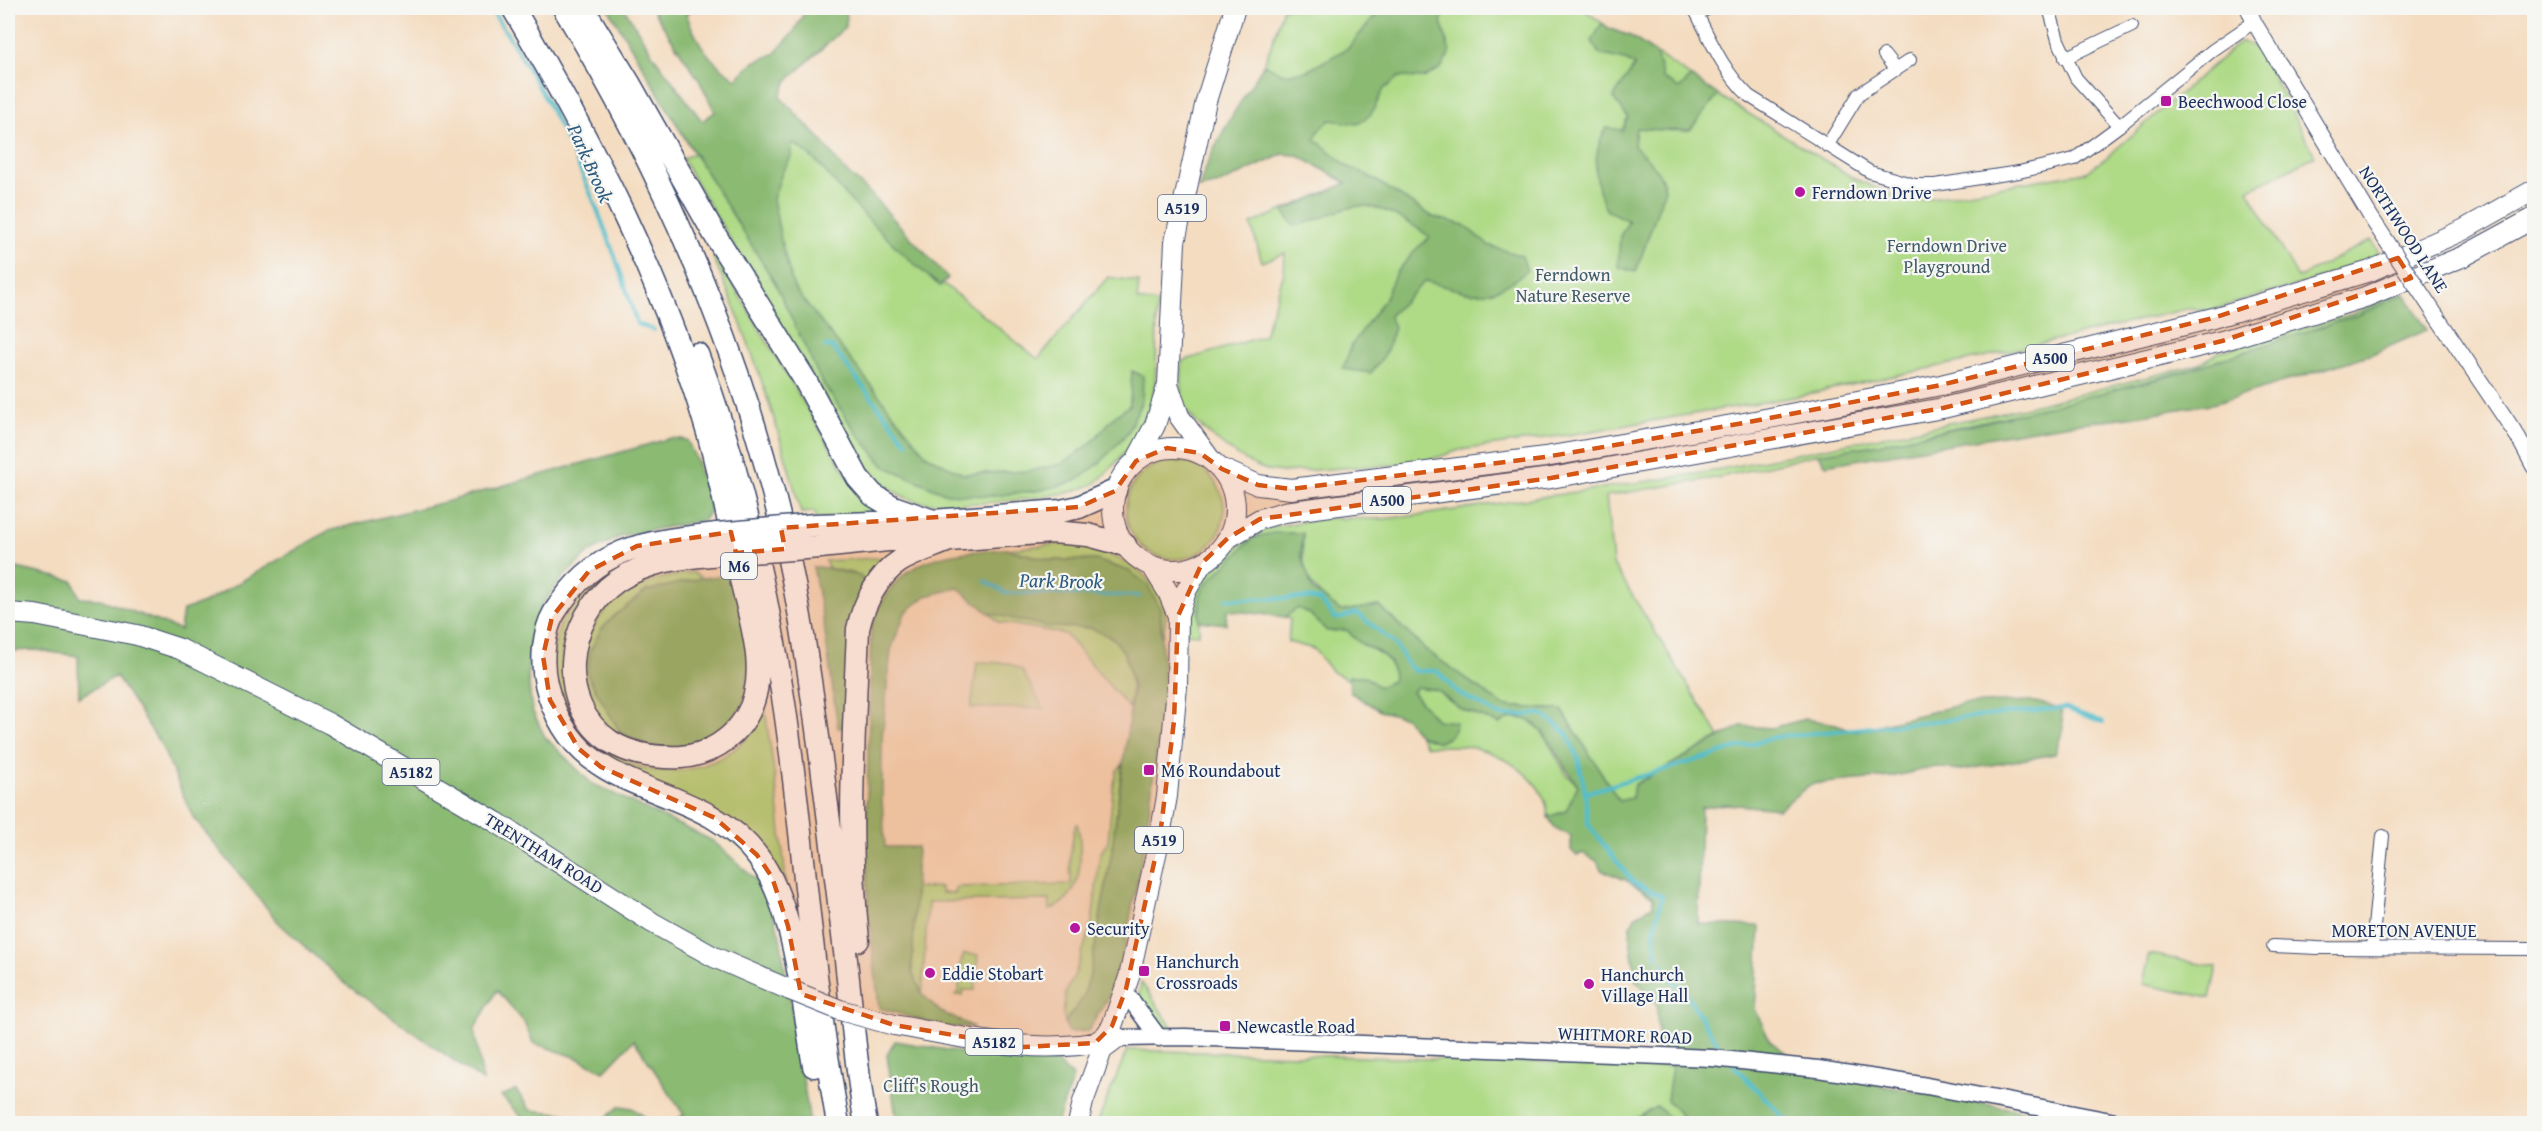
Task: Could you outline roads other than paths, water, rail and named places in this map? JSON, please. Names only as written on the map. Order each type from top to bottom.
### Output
[{"type":"highway","name":"M6","points":[[513,8],[560,87],[602,169],[632,230],[675,335],[708,433],[757,656],[758,686],[754,704],[743,723],[727,740],[695,756],[672,757],[649,756],[612,743],[587,719],[575,690],[573,652],[577,632],[585,615],[606,589],[639,569],[682,558],[719,544]]},
{"type":"highway","name":"M6","points":[[531,8],[616,164],[670,281],[712,393],[739,488],[771,624],[785,710],[819,998],[838,1124]]},
{"type":"highway","points":[[564,8],[603,71],[694,259],[740,382],[772,488],[799,615],[822,766],[867,1124]]},
{"type":"highway","name":"M6","points":[[583,8],[629,83],[715,235],[805,380],[858,478],[873,495],[893,507],[933,521]]},
{"type":"highway","name":"M6","points":[[825,1124],[789,926],[772,878],[757,855],[715,818],[601,767],[579,749],[561,725],[550,700],[544,674],[545,644],[552,617],[568,591],[589,571],[612,556],[637,546],[719,544],[817,536],[933,521],[1061,511],[1079,507],[1115,491]]},
{"type":"highway","name":"M6","points":[[817,536],[888,540],[949,540],[1070,533],[1125,545]]},
{"type":"highway","name":"M6","points":[[880,1124],[857,936],[852,862],[851,793],[858,629],[865,608],[886,574],[900,561],[949,540]]},
{"type":"main road","name":"A519","points":[[1136,461],[1155,425],[1168,384],[1175,242],[1206,101],[1235,8]]},
{"type":"main road","name":"A500","points":[[1216,464],[1258,485],[1291,489],[1545,457],[1744,423],[1941,385],[2213,318],[2370,271],[2463,230],[2535,190]]},
{"type":"main road","name":"A500","points":[[1228,538],[1260,519],[1284,512],[1551,478],[1931,410],[2222,341],[2365,297],[2464,256],[2535,218]]},
{"type":"main road","name":"A519","points":[[1168,384],[1179,416],[1216,464]]},
{"type":"main road","points":[[1167,448],[1189,449],[1216,464],[1229,479],[1236,503],[1234,521],[1228,538],[1217,553],[1202,563],[1178,570],[1152,566],[1137,557],[1125,545],[1115,525],[1113,502],[1115,491],[1123,475],[1136,461],[1156,450],[1167,448]]},
{"type":"main road","name":"A519","points":[[1078,1124],[1074,1100],[1120,977],[1132,957],[1160,836],[1167,796],[1177,686],[1178,616],[1186,591],[1202,563]]},
{"type":"main road","name":"A519","points":[[1152,566],[1168,592],[1178,616]]},
{"type":"main road","name":"TRENTHAM ROAD","points":[[8,613],[35,615],[137,635],[180,649],[330,724],[496,822],[653,923],[714,957],[840,1010],[894,1025],[1024,1047],[1051,1048],[1095,1043]]},
{"type":"main road","name":"A519","points":[[1078,1124],[1083,1102],[1102,1050],[1118,1038],[1131,1000],[1137,979],[1132,957]]},
{"type":"main road","points":[[1131,1000],[1159,1038]]},
{"type":"main road","name":"A5182","points":[[1095,1043],[1118,1038]]},
{"type":"main road","name":"WHITMORE ROAD","points":[[1118,1038],[1712,1058],[1818,1069],[1927,1086],[2126,1124]]},
{"type":"street","points":[[1709,8],[1695,11],[1724,67],[1735,83],[1749,96],[1870,172],[1915,184],[1935,184],[2019,172],[2074,159],[2120,126],[2251,15]]},
{"type":"street","points":[[2049,8],[2065,58],[2076,78],[2120,126]]},
{"type":"street","name":"NORTHWOOD LANE","points":[[2251,15],[2372,219],[2518,437],[2535,467]]},
{"type":"street","points":[[2065,58],[2132,26]]},
{"type":"street","points":[[1884,56],[1895,69]]},
{"type":"street","points":[[1827,146],[1860,94],[1910,60]]},
{"type":"street","points":[[2372,947],[2383,836]]},
{"type":"street","name":"MORETON AVENUE","points":[[2273,946],[2535,949]]},
{"type":"waterway","name":"Park Brook","points":[[490,8],[536,82],[576,160],[609,241],[637,324],[654,330]]},
{"type":"waterway","name":"Park Brook","points":[[825,346],[832,347],[907,443]]},
{"type":"waterway","name":"Park Brook","points":[[985,581],[1006,593],[1140,596]]},
{"type":"waterway","name":"Park Brook","points":[[1226,599],[1307,598],[1320,600],[1335,618],[1357,613],[1395,644],[1409,666],[1416,671],[1437,671],[1457,692],[1501,716],[1542,714],[1567,733],[1578,758],[1585,791],[1588,824],[1633,882],[1662,896],[1654,931],[1657,957]]},
{"type":"waterway","points":[[1585,793],[1775,737],[2064,708],[2103,722]]},
{"type":"waterway","name":"Park Brook","points":[[1663,964],[1665,973],[1685,992],[1719,1046]]},
{"type":"waterway","name":"Park Brook","points":[[1734,1066],[1790,1124]]},
{"type":"place","name":"Beechwood Close","points":[[2166,101]]},
{"type":"place","name":"Ferndown Drive","points":[[1800,192]]},
{"type":"place","name":"M6 Roundabout","points":[[1149,770]]},
{"type":"place","name":"Security","points":[[1075,928]]},
{"type":"place","name":"Hanchurch Crossroads","points":[[1144,971]]},
{"type":"place","name":"Eddie Stobart","points":[[930,973]]},
{"type":"place","name":"Hanchurch Village Hall","points":[[1589,984]]},
{"type":"place","name":"Newcastle Road","points":[[1225,1026]]},
{"type":"park label","name":"Ferndown Drive Playground","points":[[1947,255]]},
{"type":"park label","name":"Ferndown Nature Reserve","points":[[1573,284]]},
{"type":"park label","name":"Cliff's Rough","points":[[931,1085]]}]
